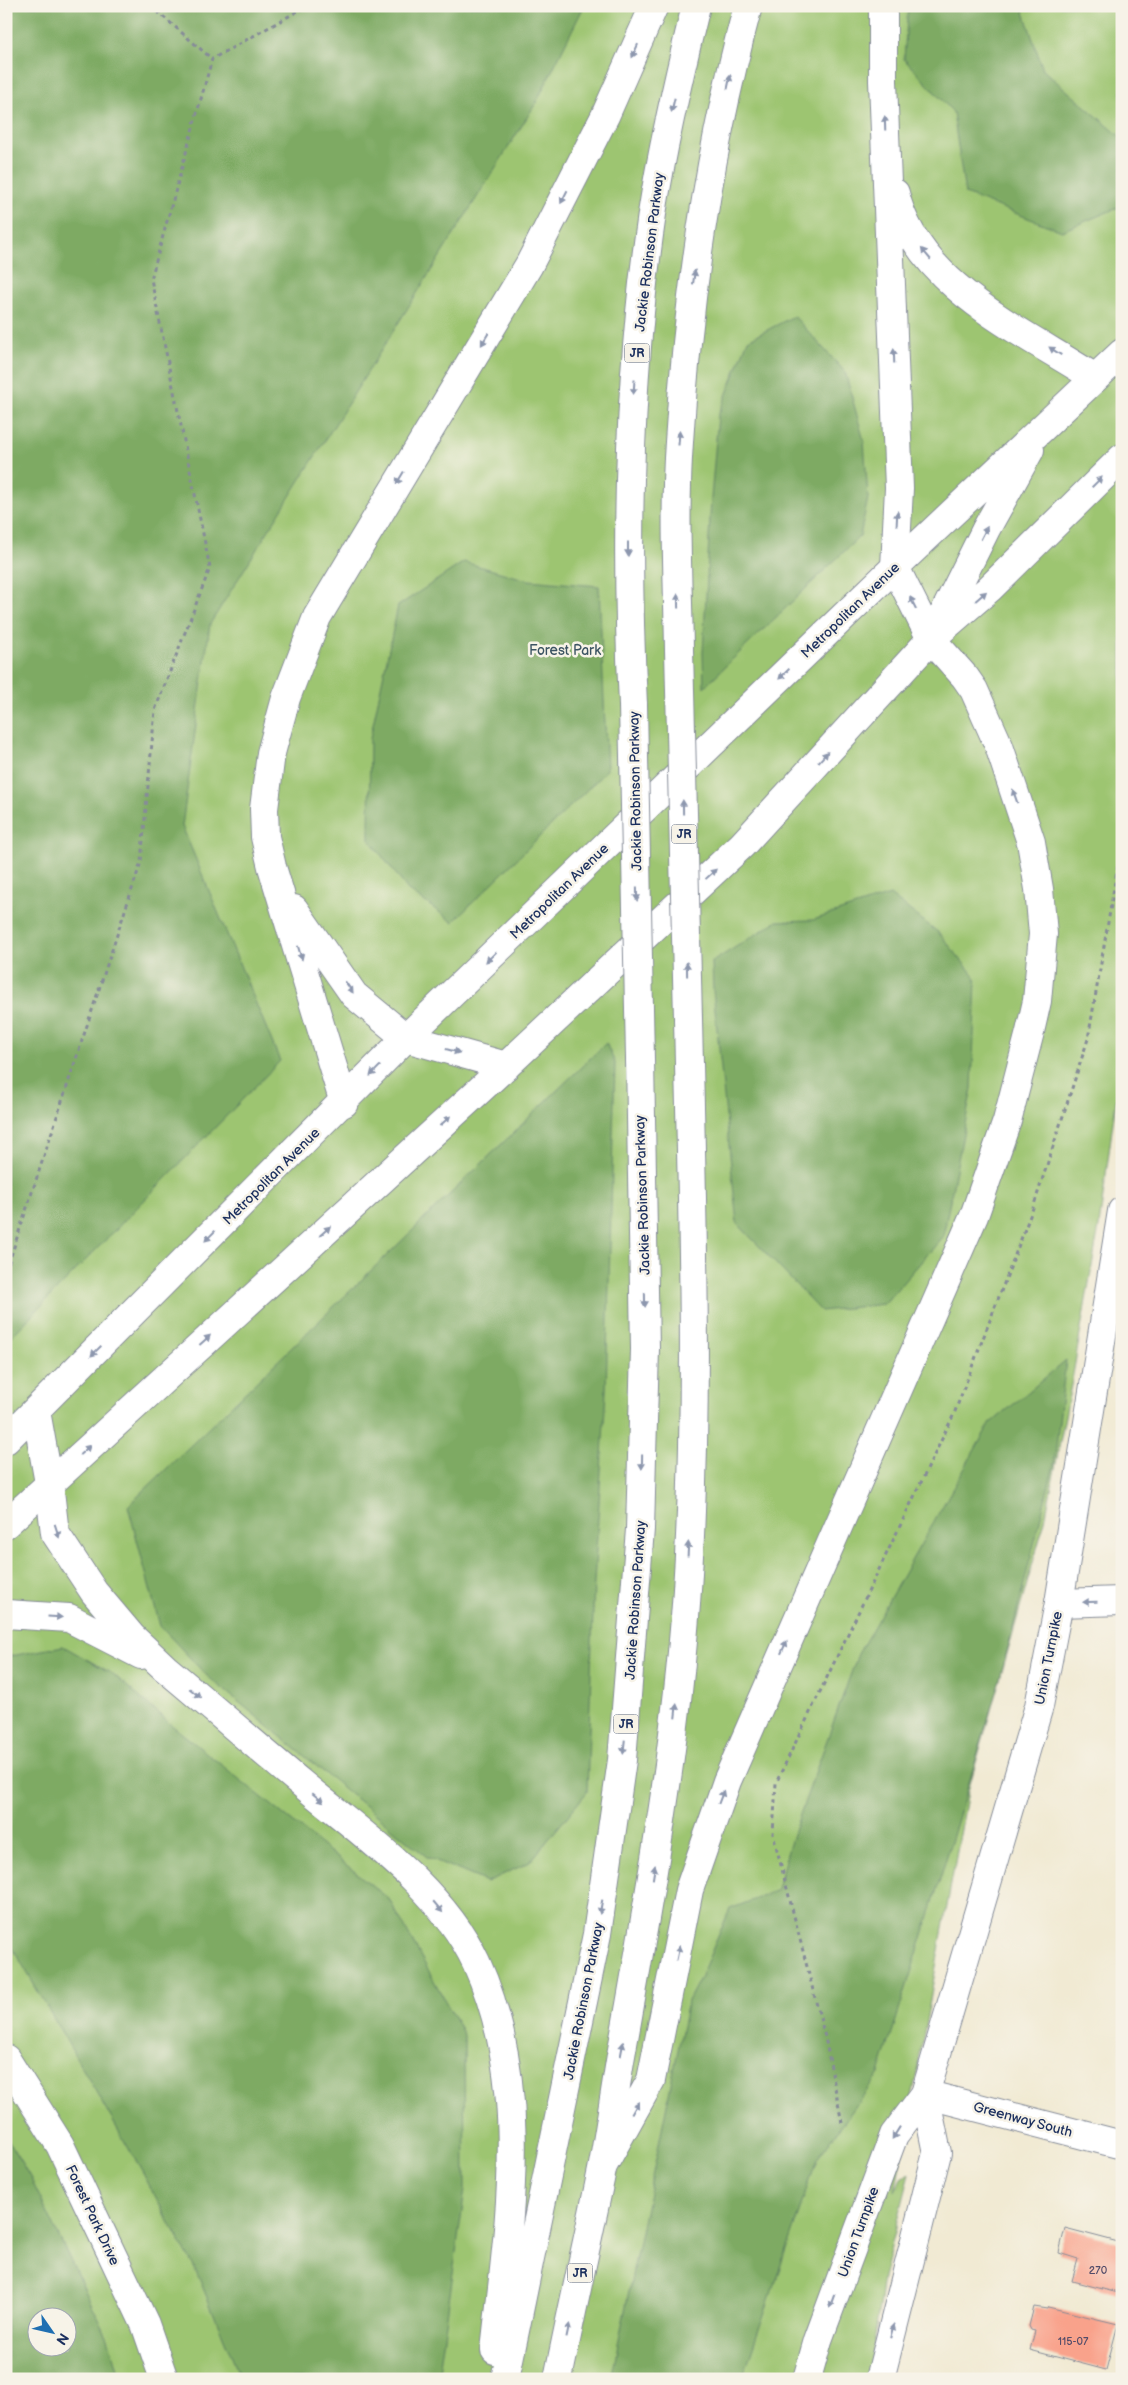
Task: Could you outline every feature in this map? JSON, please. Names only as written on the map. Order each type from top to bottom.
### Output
[{"type":"main road","points":[[344,1103],[281,890],[272,867],[265,837],[265,785],[280,720],[304,646],[333,586],[529,265],[612,102],[654,6]]},
{"type":"main road","name":"Jackie Robinson Parkway","points":[[505,2379],[596,1934],[622,1760],[640,1529],[645,1350],[628,504],[634,385],[643,284],[652,214],[667,130],[696,6]]},
{"type":"main road","name":"JR","points":[[558,2379],[603,2166],[662,1825],[686,1602],[694,1397],[694,1311],[679,650],[679,443],[692,295],[708,184],[736,51],[748,6]]},
{"type":"main road","points":[[603,2166],[651,2080],[690,1890],[714,1816],[742,1743],[974,1216],[1007,1121],[1036,1001],[1043,934],[1039,889],[1031,842],[999,746],[974,690],[966,676],[931,639],[894,567],[899,488],[886,153],[883,6]]},
{"type":"main road","points":[[886,153],[898,207],[910,232],[943,274],[965,294],[991,313],[1095,378]]},
{"type":"main road","name":"Metropolitan Avenue","points":[[6,1440],[344,1103],[406,1038],[894,567],[1122,353]]},
{"type":"main road","points":[[931,639],[986,529],[1044,426]]},
{"type":"main road","points":[[6,1524],[506,1066],[742,845],[931,639],[989,589],[1122,458]]},
{"type":"main road","points":[[281,890],[354,995],[406,1038],[506,1066]]},
{"type":"main road","name":"Union Turnpike","points":[[807,2379],[818,2340],[894,2135],[925,2094],[1039,1706],[1059,1603],[1122,1211]]},
{"type":"main road","points":[[36,1411],[50,1483],[55,1533],[94,1592],[132,1637],[165,1668],[396,1863],[450,1920],[476,1962],[495,2014],[506,2065],[511,2104],[513,2167],[511,2207],[492,2379]]},
{"type":"main road","points":[[1059,1603],[1122,1602]]},
{"type":"main road","points":[[6,1614],[69,1618],[165,1668]]},
{"type":"main road","name":"Forest Park Drive","points":[[6,2059],[60,2145],[145,2324],[164,2379]]},
{"type":"main road","name":"Union Turnpike","points":[[880,2379],[937,2153],[925,2094]]},
{"type":"main road","name":"Greenway South","points":[[925,2094],[1122,2145]]},
{"type":"path","points":[[151,6],[212,59]]},
{"type":"path","points":[[6,1271],[141,862],[156,710],[210,568],[151,279],[212,59],[307,6]]},
{"type":"path","points":[[842,2123],[826,2037],[773,1834],[776,1783],[954,1414],[1033,1208],[1088,1039],[1122,842]]},
{"type":"green space","name":"Forest Park","points":[[6,6],[1122,6],[1122,1056],[1099,1226],[1045,1520],[968,1791],[895,2192],[901,2178],[910,2174],[883,2278],[869,2379],[6,2379]]},
{"type":"green space","points":[[6,6],[584,6],[536,103],[210,624],[182,826],[280,1061],[6,1342]]},
{"type":"green space","points":[[908,6],[1022,6],[1043,70],[1122,138],[1122,206],[1062,231],[965,194],[953,112],[904,59]]},
{"type":"green space","points":[[794,316],[845,372],[864,441],[868,498],[860,536],[704,687],[703,653],[711,499],[718,416],[748,340]]},
{"type":"green space","points":[[464,562],[528,580],[599,586],[607,770],[453,922],[408,890],[369,839],[370,739],[398,606]]},
{"type":"green space","points":[[890,895],[939,933],[976,978],[972,1088],[943,1237],[884,1304],[821,1311],[737,1223],[713,990],[712,962],[777,921],[813,920]]},
{"type":"green space","points":[[606,1043],[615,1063],[606,1391],[594,1582],[587,1792],[530,1862],[487,1882],[427,1857],[206,1675],[160,1626],[128,1506]]},
{"type":"green space","points":[[1066,1360],[1054,1465],[1000,1679],[879,2074],[817,2159],[742,2379],[611,2379],[688,2001],[730,1909],[776,1891],[793,1834],[858,1654],[989,1425]]},
{"type":"green space","points":[[63,1646],[113,1674],[169,1723],[389,1899],[464,2035],[465,2189],[438,2379],[241,2379],[196,2271],[140,2168],[6,1936],[6,1657]]},
{"type":"green space","points":[[6,2137],[30,2177],[108,2338],[120,2379],[6,2379]]},
{"type":"building","points":[[1065,2228],[1122,2243],[1122,2294],[1072,2281],[1078,2259],[1059,2253]]},
{"type":"building","points":[[1034,2307],[1047,2309],[1048,2307],[1118,2324],[1106,2370],[1030,2350],[1035,2331],[1031,2330],[1029,2326]]}]
